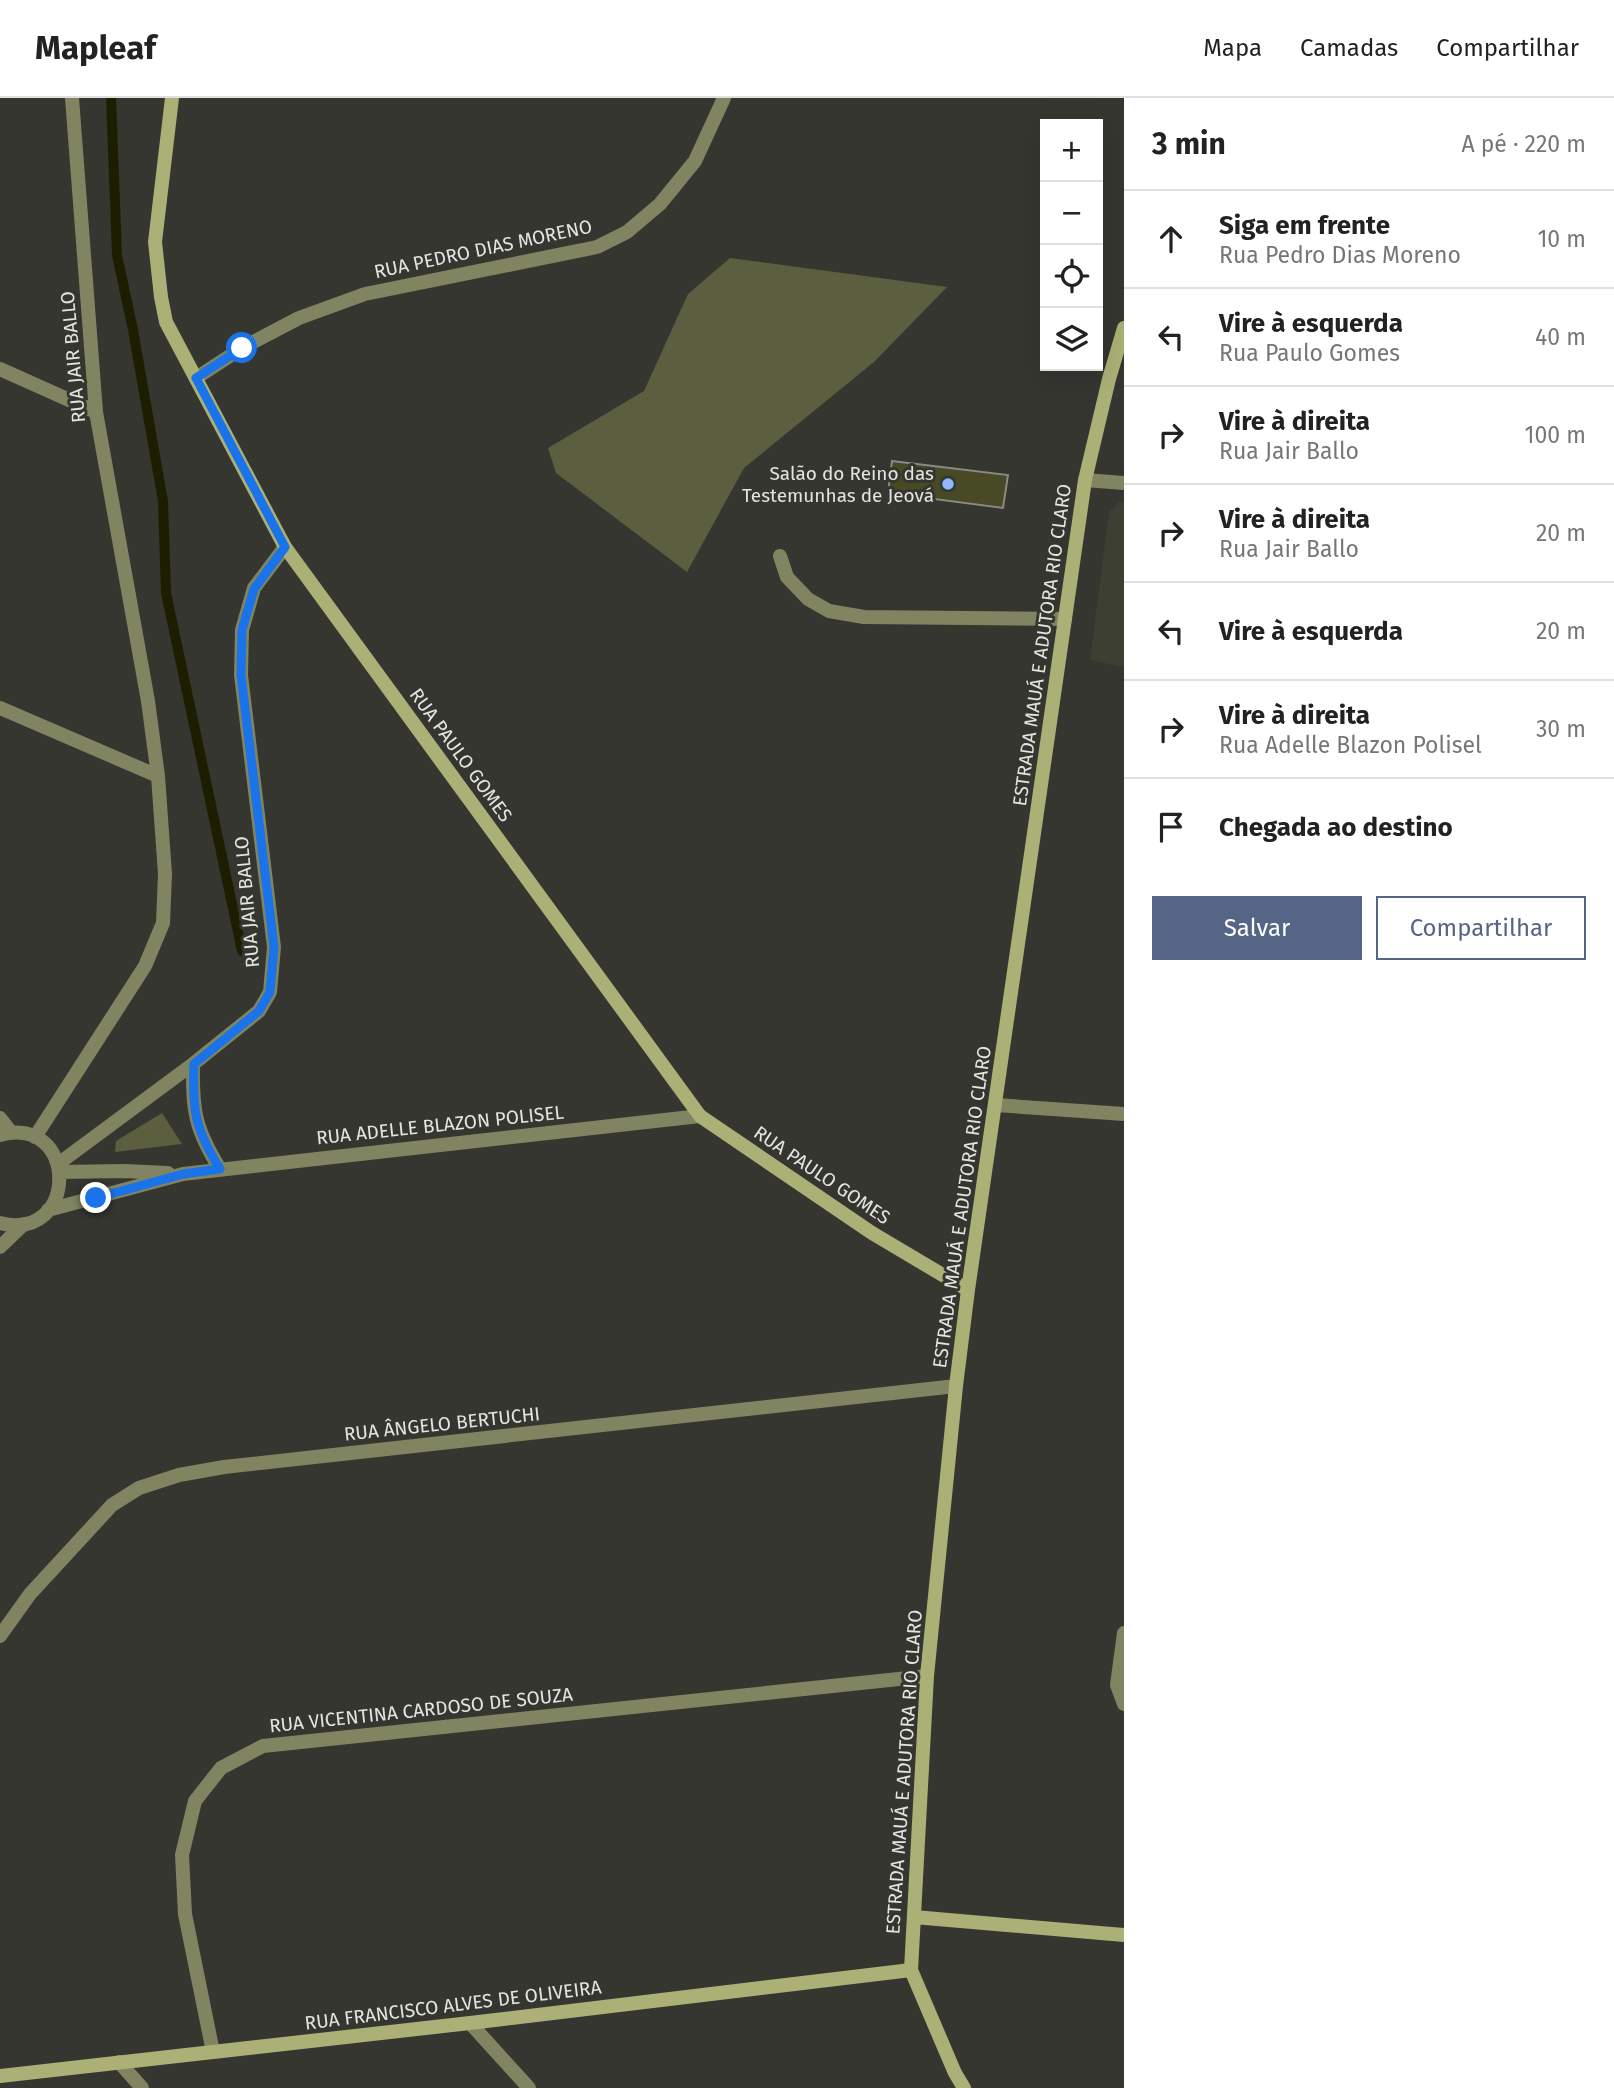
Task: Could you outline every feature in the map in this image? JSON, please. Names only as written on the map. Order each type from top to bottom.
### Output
[{"type":"main road","name":"RUA PAULO GOMES","points":[[172,98],[155,242],[166,322],[285,547],[700,1115],[872,1233],[968,1290]]},
{"type":"main road","name":"ESTRADA MAUÁ E ADUTORA RIO CLARO","points":[[964,2088],[911,1970],[927,1676],[968,1290],[1085,480],[1124,328]]},
{"type":"main road","points":[[914,1917],[1124,1935]]},
{"type":"main road","name":"RUA FRANCISCO ALVES DE OLIVEIRA","points":[[0,2076],[911,1970]]},
{"type":"street","name":"RUA JAIR BALLO","points":[[35,1138],[145,966],[163,923],[165,874],[158,776],[148,701],[96,412],[72,98]]},
{"type":"street","name":"RUA PEDRO DIAS MORENO","points":[[196,378],[242,348],[299,318],[365,294],[597,247],[627,232],[660,204],[695,161],[724,98]]},
{"type":"street","points":[[0,369],[96,412]]},
{"type":"street","points":[[1085,480],[1124,483]]},
{"type":"street","name":"RUA JAIR BALLO","points":[[59,1168],[259,1011],[270,992],[274,947],[241,675],[242,630],[254,589],[285,547]]},
{"type":"street","points":[[780,556],[787,577],[808,599],[829,611],[864,617],[1065,619]]},
{"type":"street","points":[[0,708],[158,776]]},
{"type":"street","points":[[194,1064],[192,1100],[198,1128],[205,1146],[220,1169]]},
{"type":"street","points":[[996,1105],[1124,1114]]},
{"type":"street","name":"RUA ADELLE BLAZON POLISEL","points":[[0,1247],[24,1224],[37,1219],[48,1210],[183,1174],[700,1115]]},
{"type":"street","points":[[0,1118],[6,1133],[24,1133],[45,1144],[59,1168],[60,1185],[56,1199],[48,1210]]},
{"type":"street","name":"RUA ADELLE BLAZON POLISEL","points":[[59,1168],[183,1174]]},
{"type":"street","points":[[0,1223],[24,1224]]},
{"type":"street","name":"RUA ÂNGELO BERTUCHI","points":[[0,1636],[30,1594],[111,1505],[139,1488],[179,1475],[237,1466],[956,1386]]},
{"type":"street","points":[[1124,1633],[1117,1685],[1124,1704]]},
{"type":"street","name":"RUA VICENTINA CARDOSO DE SOUZA","points":[[213,2052],[185,1914],[182,1855],[195,1801],[221,1769],[263,1746],[927,1676]]},
{"type":"street","points":[[470,2023],[529,2088]]},
{"type":"street","points":[[119,2062],[142,2088]]},
{"type":"shaded area","points":[[1120,501],[1124,502],[1124,667],[1090,660],[1109,512]]},
{"type":"green space","points":[[730,258],[947,287],[874,362],[744,468],[687,572],[556,473],[548,448],[644,391],[688,294]]},
{"type":"green space","points":[[162,1113],[182,1144],[115,1152],[116,1141]]},
{"type":"building","name":"Salão do Reino das Testemunhas de Jeová","points":[[892,461],[1008,475],[1003,508],[888,493]]},
{"type":"waterway","points":[[111,98],[117,255],[163,501],[166,593],[242,951]]},
{"type":"place","name":"Salão do Reino das Testemunhas de Jeová","points":[[948,484]]},
{"type":"route","points":[[96,1198],[183,1174],[220,1169],[205,1146],[198,1128],[192,1100],[194,1064],[259,1011],[270,992],[273,977],[274,947],[241,675],[242,630],[254,589],[285,547],[196,378],[242,348]]}]
